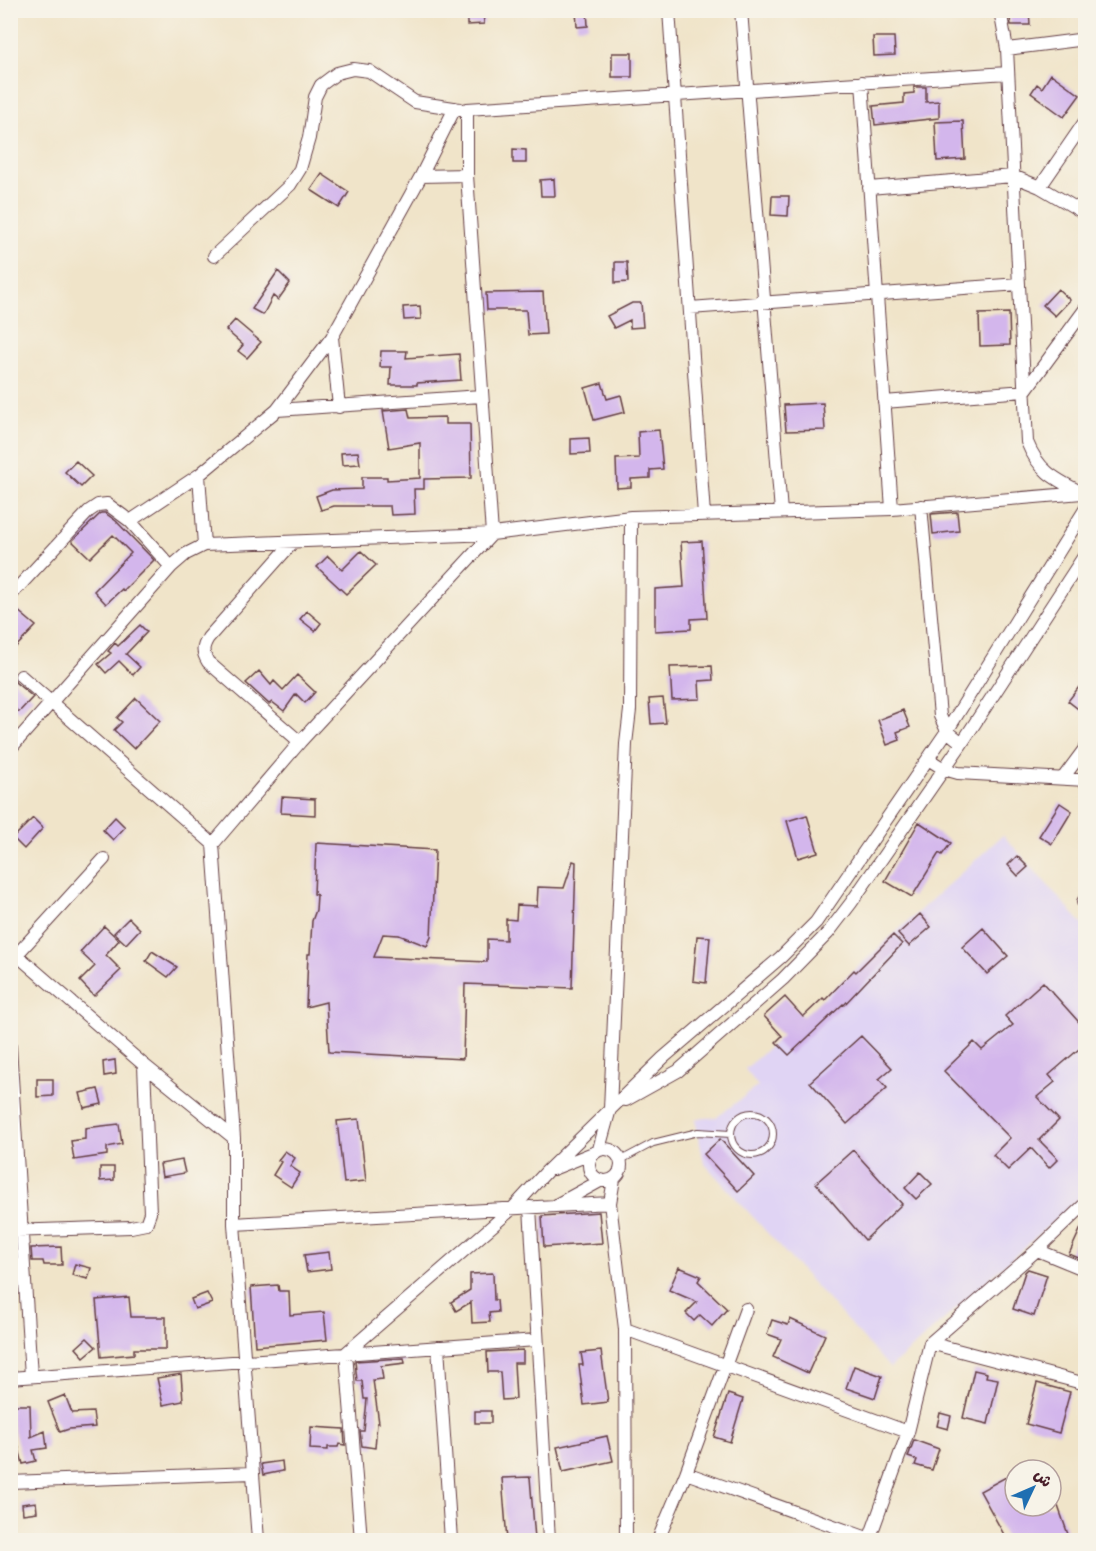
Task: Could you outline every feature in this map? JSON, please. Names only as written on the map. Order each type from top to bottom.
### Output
[{"type":"street","points":[[669,10],[704,515]]},
{"type":"street","points":[[741,10],[781,512]]},
{"type":"street","points":[[1000,10],[1007,49],[1028,442],[1033,456],[1050,476],[1084,494]]},
{"type":"street","points":[[1007,49],[1086,39]]},
{"type":"street","points":[[214,256],[290,185],[300,169],[309,138],[315,97],[321,85],[337,73],[353,69],[369,71],[415,102],[461,109],[1007,73]]},
{"type":"street","points":[[862,82],[892,508]]},
{"type":"street","points":[[258,1540],[234,1224],[234,1137],[213,844],[300,742],[492,534],[461,109]]},
{"type":"street","points":[[130,521],[199,475],[277,410],[332,337],[421,176],[461,109]]},
{"type":"street","points":[[1040,187],[1086,120]]},
{"type":"street","points":[[421,176],[467,175]]},
{"type":"street","points":[[869,188],[1013,176],[1040,187],[1086,214]]},
{"type":"street","points":[[690,308],[1019,284]]},
{"type":"street","points":[[884,402],[1025,391],[1086,308]]},
{"type":"street","points":[[332,337],[339,407]]},
{"type":"street","points":[[277,410],[482,396]]},
{"type":"street","points":[[199,475],[204,545]]},
{"type":"street","points":[[10,749],[171,567],[186,554],[204,545],[492,534],[631,518],[892,508],[1084,494]]},
{"type":"street","points":[[10,596],[98,505],[107,504],[130,521],[171,567]]},
{"type":"street","points":[[921,506],[940,716],[946,731],[962,743]]},
{"type":"street","points":[[346,1353],[513,1208],[547,1171],[663,1058],[781,957],[816,922],[928,759],[1086,508]]},
{"type":"street","points":[[600,1181],[590,1172],[590,1158],[596,1151],[610,1109],[625,756],[630,710],[631,518]]},
{"type":"street","points":[[293,542],[208,638],[203,646],[203,654],[208,662],[300,742]]},
{"type":"street","points":[[610,1109],[678,1071],[783,979],[828,933],[962,743],[1086,553]]},
{"type":"street","points":[[21,676],[213,844]]},
{"type":"street","points":[[1063,778],[1086,747]]},
{"type":"street","points":[[928,759],[944,769],[967,773],[1086,780]]},
{"type":"street","points":[[104,859],[12,955],[234,1137]]},
{"type":"street","points":[[10,1046],[17,1231],[32,1376]]},
{"type":"street","points":[[17,1231],[131,1227],[146,1224],[150,1214],[144,1065]]},
{"type":"street","points":[[547,1171],[596,1151],[613,1150],[621,1160],[621,1167],[614,1179],[610,1203],[625,1329],[626,1540]]},
{"type":"street","points":[[554,1206],[600,1181],[614,1179]]},
{"type":"street","points":[[234,1224],[610,1203]]},
{"type":"street","points":[[686,1473],[869,1540],[908,1432],[930,1343],[1037,1250],[1086,1203]]},
{"type":"street","points":[[530,1207],[549,1540]]},
{"type":"street","points":[[1037,1250],[1086,1270]]},
{"type":"street","points":[[658,1540],[686,1473],[746,1309]]},
{"type":"street","points":[[625,1329],[908,1432]]},
{"type":"street","points":[[10,1377],[537,1340]]},
{"type":"street","points":[[930,1343],[1086,1384]]},
{"type":"street","points":[[438,1347],[451,1540]]},
{"type":"street","points":[[346,1353],[361,1540]]},
{"type":"street","points":[[10,1482],[253,1473]]},
{"type":"lane","points":[[752,1113],[763,1116],[770,1123],[773,1134],[771,1144],[763,1152],[752,1155],[742,1152],[734,1144],[731,1134],[734,1123],[742,1115],[752,1113]]},
{"type":"lane","points":[[621,1160],[653,1143],[698,1132],[731,1134]]},
{"type":"shaded area","points":[[1003,835],[1085,927],[1085,1193],[890,1368],[704,1163],[695,1119],[717,1117],[758,1086],[745,1069]]},
{"type":"building","points":[[467,10],[483,10],[484,24],[467,25]]},
{"type":"building","points":[[576,10],[587,10],[588,26],[577,27]]},
{"type":"building","points":[[1009,10],[1029,10],[1030,25],[1011,25]]},
{"type":"building","points":[[873,37],[894,37],[895,55],[874,56]]},
{"type":"building","points":[[612,53],[632,53],[632,77],[612,77]]},
{"type":"building","points":[[1051,74],[1080,95],[1064,117],[1031,93],[1037,84],[1042,88]]},
{"type":"building","points":[[914,87],[926,87],[926,102],[939,101],[939,118],[875,125],[873,106],[904,103],[904,94],[914,93]]},
{"type":"building","points":[[963,121],[965,159],[937,161],[935,122]]},
{"type":"building","points":[[513,149],[526,150],[526,163],[513,163]]},
{"type":"building","points":[[322,174],[349,192],[339,208],[311,190]]},
{"type":"building","points":[[554,179],[555,196],[541,196],[540,180]]},
{"type":"building","points":[[772,196],[789,196],[788,216],[771,215]]},
{"type":"building","points":[[615,262],[627,262],[628,282],[615,283]]},
{"type":"building","points":[[278,271],[290,283],[278,300],[273,296],[263,315],[252,309]]},
{"type":"building","points":[[1058,289],[1070,300],[1055,316],[1043,305]]},
{"type":"building","points":[[543,292],[546,334],[528,335],[526,310],[487,310],[486,293]]},
{"type":"building","points":[[632,303],[641,303],[643,327],[630,328],[630,320],[614,328],[607,316]]},
{"type":"building","points":[[420,306],[421,319],[404,320],[403,307]]},
{"type":"building","points":[[1009,313],[1010,345],[980,346],[979,314]]},
{"type":"building","points":[[235,320],[261,342],[247,358],[238,351],[243,345],[226,330]]},
{"type":"building","points":[[381,351],[407,351],[406,358],[459,354],[461,380],[417,383],[417,385],[390,385],[391,367],[380,367]]},
{"type":"building","points":[[602,383],[607,399],[621,395],[625,412],[594,420],[585,388]]},
{"type":"building","points":[[823,403],[825,430],[786,431],[784,405]]},
{"type":"building","points":[[408,409],[410,418],[445,417],[445,424],[470,424],[471,478],[424,479],[424,489],[414,489],[415,514],[391,515],[390,506],[334,506],[321,510],[316,496],[332,490],[362,489],[362,477],[387,477],[387,480],[420,478],[420,443],[389,448],[383,411]]},
{"type":"building","points":[[659,430],[663,469],[650,470],[650,478],[631,479],[631,487],[617,488],[616,459],[639,458],[638,432]]},
{"type":"building","points":[[589,438],[590,453],[571,454],[571,439]]},
{"type":"building","points":[[358,452],[360,464],[342,465],[341,453]]},
{"type":"building","points":[[76,461],[92,476],[81,487],[65,472]]},
{"type":"building","points":[[957,512],[959,531],[933,534],[931,514]]},
{"type":"building","points":[[101,513],[105,513],[116,521],[154,560],[123,591],[122,589],[106,604],[94,591],[131,553],[113,535],[90,558],[72,541]]},
{"type":"building","points":[[702,541],[707,618],[691,619],[691,629],[655,631],[655,589],[684,587],[681,542]]},
{"type":"building","points":[[361,551],[376,565],[346,594],[317,567],[328,556],[342,570]]},
{"type":"building","points":[[10,604],[36,626],[10,653]]},
{"type":"building","points":[[307,611],[321,623],[315,631],[300,619]]},
{"type":"building","points":[[140,625],[147,632],[126,654],[140,667],[133,675],[119,661],[106,673],[98,664],[111,653],[108,651],[115,643],[118,646]]},
{"type":"building","points":[[712,666],[713,680],[699,681],[700,699],[672,700],[670,667]]},
{"type":"building","points":[[10,671],[13,673],[15,682],[33,697],[19,712],[10,704]]},
{"type":"building","points":[[259,671],[271,685],[274,681],[283,690],[297,675],[315,692],[305,703],[296,694],[284,711],[272,702],[269,704],[246,683]]},
{"type":"building","points":[[1079,687],[1086,692],[1086,715],[1068,701]]},
{"type":"building","points":[[136,698],[160,721],[134,749],[114,730],[122,722],[117,718]]},
{"type":"building","points":[[663,698],[666,723],[651,724],[649,699]]},
{"type":"building","points":[[903,710],[910,727],[897,732],[900,740],[887,745],[878,720]]},
{"type":"building","points":[[282,797],[315,799],[315,815],[281,813]]},
{"type":"building","points":[[1060,803],[1072,811],[1052,844],[1039,836]]},
{"type":"building","points":[[807,815],[818,852],[798,858],[787,821]]},
{"type":"building","points":[[115,817],[125,827],[113,840],[103,830]]},
{"type":"building","points":[[33,818],[43,828],[24,849],[13,838]]},
{"type":"building","points":[[919,822],[951,843],[942,855],[939,853],[912,897],[885,881]]},
{"type":"building","points":[[316,843],[435,850],[431,937],[427,946],[399,935],[383,934],[374,957],[487,962],[487,939],[506,940],[506,919],[516,920],[517,905],[537,906],[538,887],[564,888],[573,861],[576,862],[572,988],[465,984],[463,1059],[329,1052],[326,1002],[306,1007],[308,954],[310,954],[312,921],[316,910],[317,895],[314,894]]},
{"type":"building","points":[[1017,856],[1028,867],[1018,876],[1008,865]]},
{"type":"building","points":[[920,914],[931,927],[909,946],[898,934]]},
{"type":"building","points":[[129,918],[140,929],[126,944],[114,933]]},
{"type":"building","points":[[104,926],[119,940],[106,955],[121,970],[94,996],[80,981],[95,966],[80,952]]},
{"type":"building","points":[[983,928],[1008,956],[987,974],[962,947]]},
{"type":"building","points":[[893,935],[902,944],[844,1005],[789,1055],[776,1042],[782,1036],[764,1016],[785,997],[803,1017],[823,998],[825,1000],[854,970],[856,972]]},
{"type":"building","points":[[697,936],[710,937],[706,983],[693,981]]},
{"type":"building","points":[[152,951],[177,967],[168,977],[146,961]]},
{"type":"building","points":[[1043,982],[1086,1030],[1086,1043],[1049,1075],[1055,1082],[1037,1097],[1059,1120],[1039,1140],[1058,1159],[1049,1168],[1031,1148],[1008,1170],[993,1155],[1010,1138],[944,1071],[974,1042],[982,1050],[1013,1025],[1005,1016]]},
{"type":"building","points":[[861,1036],[892,1068],[879,1079],[887,1088],[847,1124],[810,1082]]},
{"type":"building","points":[[115,1060],[116,1074],[104,1076],[103,1062]]},
{"type":"building","points":[[37,1079],[53,1079],[53,1096],[37,1097]]},
{"type":"building","points":[[98,1089],[102,1104],[84,1108],[80,1093]]},
{"type":"building","points":[[359,1119],[366,1181],[344,1183],[337,1121]]},
{"type":"building","points":[[119,1124],[122,1144],[107,1147],[107,1155],[74,1160],[71,1141],[85,1139],[85,1128]]},
{"type":"building","points":[[720,1139],[754,1176],[738,1191],[704,1154]]},
{"type":"building","points":[[853,1150],[902,1204],[865,1240],[816,1183]]},
{"type":"building","points":[[285,1151],[295,1158],[290,1166],[300,1173],[291,1187],[273,1175],[281,1162],[278,1160]]},
{"type":"building","points":[[182,1160],[185,1173],[162,1177],[160,1164]]},
{"type":"building","points":[[100,1167],[114,1167],[114,1180],[100,1181]]},
{"type":"building","points":[[920,1172],[932,1184],[916,1199],[905,1188]]},
{"type":"building","points":[[599,1212],[602,1243],[544,1247],[542,1216]]},
{"type":"building","points":[[1086,1217],[1086,1261],[1069,1254]]},
{"type":"building","points":[[61,1247],[62,1265],[44,1265],[43,1261],[32,1261],[31,1248]]},
{"type":"building","points":[[329,1252],[331,1269],[307,1272],[304,1255]]},
{"type":"building","points":[[75,1264],[91,1268],[88,1279],[72,1275]]},
{"type":"building","points":[[679,1267],[701,1276],[698,1281],[727,1309],[712,1326],[700,1315],[694,1321],[686,1313],[697,1302],[669,1290]]},
{"type":"building","points":[[1028,1269],[1047,1275],[1034,1316],[1013,1309]]},
{"type":"building","points":[[493,1273],[494,1300],[497,1300],[498,1312],[489,1313],[490,1322],[472,1323],[471,1302],[456,1311],[451,1302],[470,1290],[470,1274]]},
{"type":"building","points":[[278,1285],[279,1291],[289,1291],[290,1315],[324,1312],[327,1340],[255,1346],[251,1287]]},
{"type":"building","points":[[207,1293],[212,1303],[195,1309],[191,1299]]},
{"type":"building","points":[[129,1297],[131,1317],[166,1317],[166,1349],[134,1349],[134,1354],[101,1357],[96,1300]]},
{"type":"building","points":[[790,1319],[825,1335],[808,1373],[773,1357],[781,1339],[767,1334],[772,1320],[788,1325]]},
{"type":"building","points":[[87,1338],[96,1347],[84,1357],[76,1348]]},
{"type":"building","points":[[523,1350],[523,1363],[514,1363],[516,1399],[502,1400],[500,1372],[488,1372],[487,1352]]},
{"type":"building","points":[[601,1351],[608,1402],[584,1405],[579,1365],[583,1365],[581,1353]]},
{"type":"building","points":[[404,1358],[405,1363],[381,1366],[383,1379],[373,1380],[379,1423],[377,1423],[375,1448],[362,1446],[360,1431],[364,1431],[367,1399],[364,1399],[362,1381],[357,1381],[355,1361]]},
{"type":"building","points":[[854,1366],[882,1376],[875,1398],[846,1388]]},
{"type":"building","points":[[974,1370],[987,1373],[986,1377],[998,1379],[988,1424],[963,1418]]},
{"type":"building","points":[[181,1374],[183,1401],[163,1405],[157,1378]]},
{"type":"building","points":[[1037,1383],[1070,1392],[1059,1433],[1026,1424]]},
{"type":"building","points":[[728,1394],[743,1399],[730,1442],[714,1437]]},
{"type":"building","points":[[65,1395],[72,1413],[93,1412],[95,1427],[60,1432],[48,1402]]},
{"type":"building","points":[[11,1405],[30,1405],[31,1437],[45,1431],[47,1448],[33,1450],[36,1461],[23,1464],[11,1419]]},
{"type":"building","points":[[475,1411],[491,1411],[491,1423],[475,1423]]},
{"type":"building","points":[[940,1413],[951,1416],[948,1429],[937,1426]]},
{"type":"building","points":[[311,1427],[344,1429],[345,1445],[328,1447],[328,1450],[310,1449]]},
{"type":"building","points":[[607,1436],[613,1461],[563,1472],[557,1447]]},
{"type":"building","points":[[914,1440],[939,1449],[932,1470],[915,1465],[917,1460],[908,1457]]},
{"type":"building","points":[[282,1461],[283,1471],[263,1475],[261,1464]]},
{"type":"building","points":[[530,1477],[535,1539],[507,1540],[502,1478]]},
{"type":"building","points":[[1003,1479],[1003,1518],[1062,1518],[1070,1540],[1007,1540],[980,1491]]},
{"type":"building","points":[[36,1502],[37,1512],[23,1514],[22,1504]]}]
